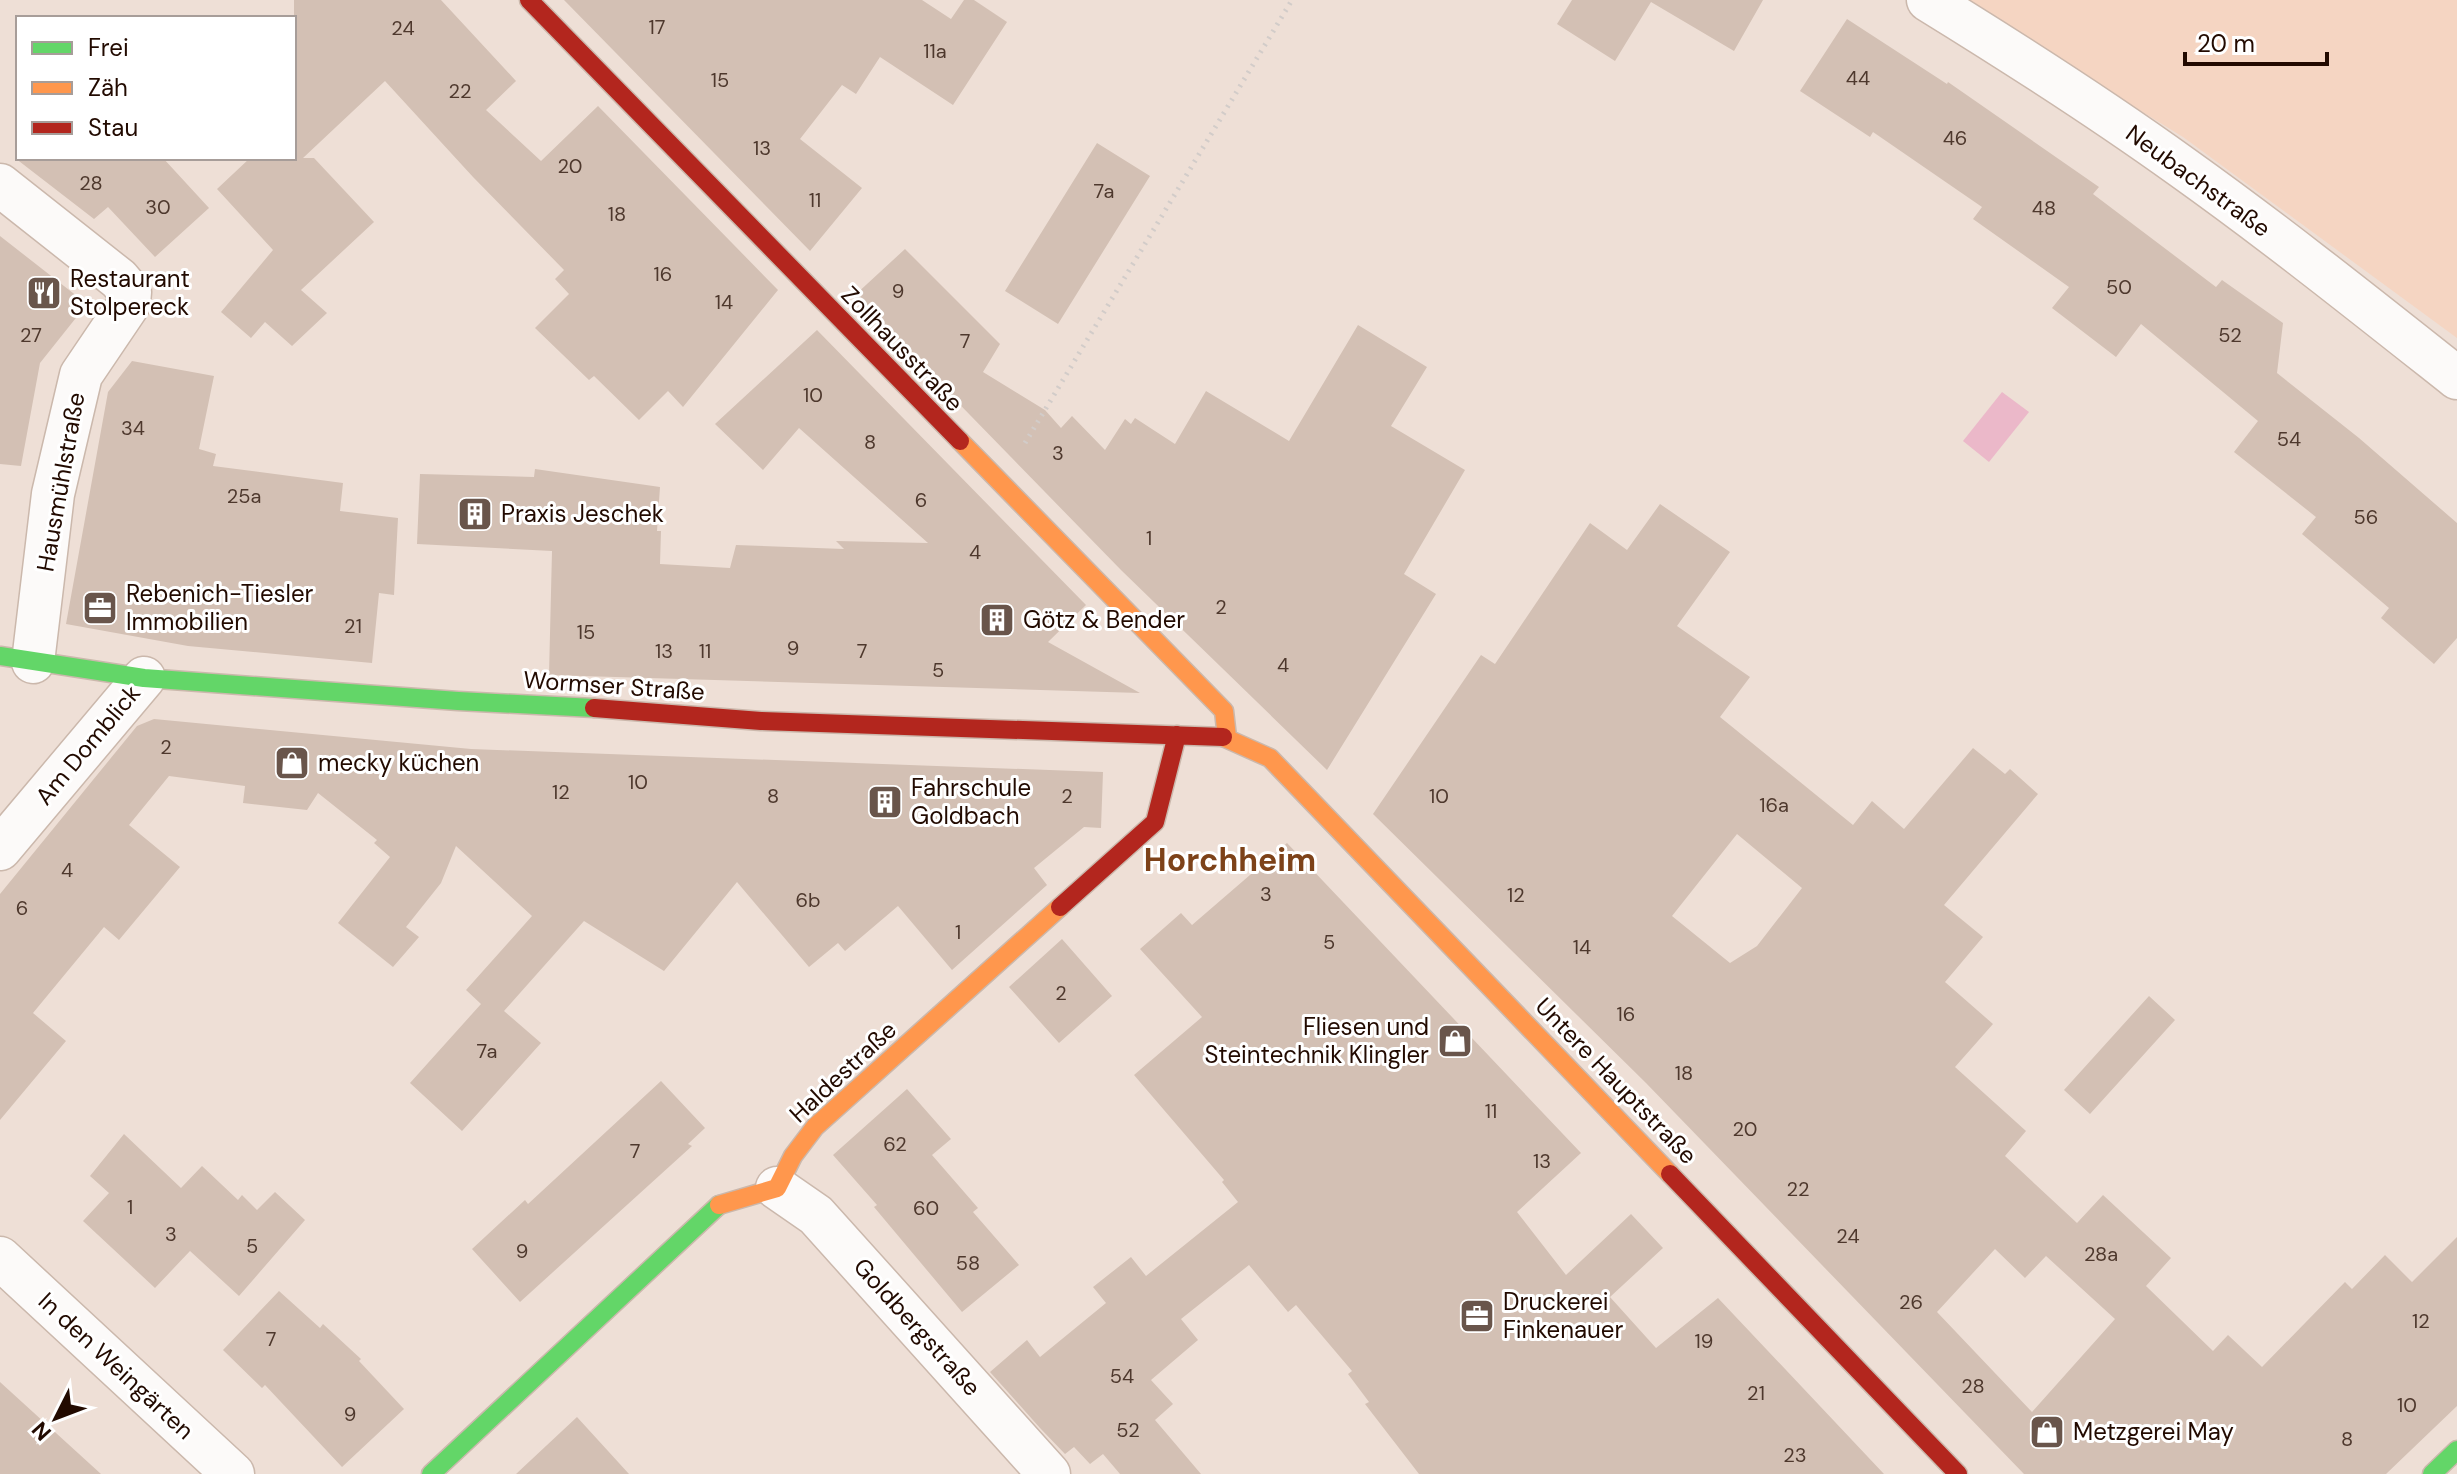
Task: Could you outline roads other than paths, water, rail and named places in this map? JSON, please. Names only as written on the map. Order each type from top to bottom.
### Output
[{"type":"main road","name":"Zollhausstraße","points":[[529,0],[1224,711],[1227,737]]},
{"type":"main road","name":"Wormser Straße","points":[[16,659],[144,678],[458,701],[654,711],[761,721],[1227,737]]},
{"type":"main road","name":"Haldestraße","points":[[777,1188],[793,1156],[815,1127],[1155,822],[1177,735]]},
{"type":"main road","name":"Untere Hauptstraße","points":[[1227,737],[1270,758],[1958,1474]]},
{"type":"main road","points":[[431,1474],[717,1206],[777,1188]]},
{"type":"main road","points":[[2432,1474],[2457,1450]]},
{"type":"street","name":"Neubachstraße","points":[[1928,0],[2006,48],[2181,166],[2457,378]]},
{"type":"street","name":"Hausmühlstraße","points":[[0,185],[119,279],[130,292],[129,304],[81,375],[68,421],[16,659]]},
{"type":"street","name":"Am Domblick","points":[[0,849],[144,678]]},
{"type":"street","name":"Goldbergstraße","points":[[777,1188],[816,1215],[1049,1474]]},
{"type":"street","name":"In den Weingärten","points":[[0,1258],[233,1474]]},
{"type":"place","name":"Restaurant Stolpereck","points":[[44,293]]},
{"type":"place","name":"Praxis Jeschek","points":[[475,514]]},
{"type":"place","name":"Rebenich-Tiesler Immobilien","points":[[100,608]]},
{"type":"place","name":"Götz & Bender","points":[[997,620]]},
{"type":"place","name":"mecky küchen","points":[[292,763]]},
{"type":"place","name":"Fahrschule Goldbach","points":[[885,802]]},
{"type":"place","name":"Fliesen und Steintechnik Klingler","points":[[1455,1041]]},
{"type":"place","name":"Druckerei Finkenauer","points":[[1477,1316]]},
{"type":"place","name":"Metzgerei May","points":[[2047,1432]]},
{"type":"district","name":"Horchheim","points":[[1230,860]]}]
